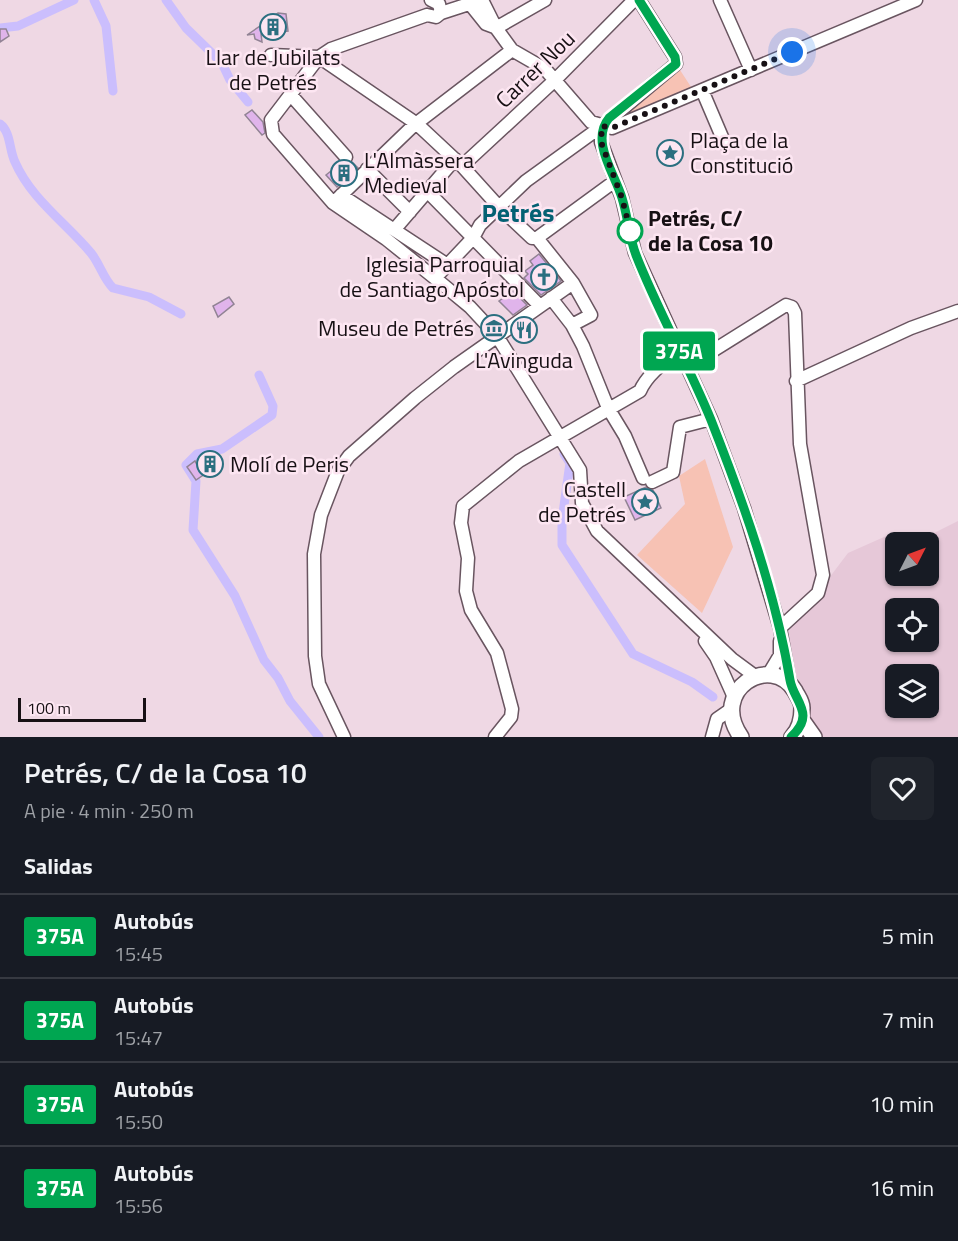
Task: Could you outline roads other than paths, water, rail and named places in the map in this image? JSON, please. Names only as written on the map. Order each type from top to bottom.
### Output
[{"type":"main road","points":[[733,727],[733,695],[743,683],[762,675],[790,684],[802,702],[802,720],[792,737]]},
{"type":"main road","points":[[802,720],[814,737]]},
{"type":"street","points":[[496,27],[544,0]]},
{"type":"street","points":[[435,278],[473,238],[480,225],[526,181],[602,126],[676,64],[675,57],[637,0]]},
{"type":"street","name":"Carrer Nou","points":[[394,230],[459,162],[555,80],[637,0]]},
{"type":"street","points":[[720,0],[751,70]]},
{"type":"street","points":[[687,366],[786,305],[792,307],[795,313],[800,444],[823,575],[818,593],[780,628],[780,655],[762,675],[693,622],[597,531],[582,503],[580,470],[497,336],[470,307],[337,199],[273,134],[271,120],[319,57],[331,49],[427,15],[434,18],[441,13],[476,1],[486,24],[496,27],[512,50],[544,69],[591,122],[612,128],[916,0]]},
{"type":"street","points":[[427,15],[426,7],[432,1],[440,6],[441,13]]},
{"type":"street","points":[[337,199],[417,124],[512,50]]},
{"type":"street","points":[[271,55],[319,57],[417,124],[459,162],[532,238],[537,238],[615,182]]},
{"type":"street","points":[[702,90],[725,144]]},
{"type":"street","points":[[290,94],[346,157]]},
{"type":"street","points":[[625,105],[626,112],[633,120]]},
{"type":"street","points":[[602,126],[601,142],[635,253],[711,419],[744,508],[780,628],[790,684]]},
{"type":"street","points":[[367,169],[410,212]]},
{"type":"street","points":[[428,192],[540,306]]},
{"type":"street","points":[[337,199],[394,230],[446,264]]},
{"type":"street","points":[[537,238],[573,283],[591,315],[572,325]]},
{"type":"street","points":[[344,737],[319,684],[315,656],[314,554],[321,515],[338,471],[350,456],[415,398],[497,336],[573,283]]},
{"type":"street","points":[[551,298],[572,325],[608,408],[648,480],[673,472],[680,427],[711,419]]},
{"type":"street","points":[[796,381],[911,327],[958,311]]},
{"type":"street","points":[[495,737],[511,717],[512,710],[497,653],[471,610],[466,591],[468,558],[460,523],[463,506],[519,461],[640,391],[665,361],[679,352]]},
{"type":"street","points":[[693,622],[716,657],[733,695]]},
{"type":"street","points":[[712,737],[717,719],[733,727]]},
{"type":"waterway","points":[[0,28],[18,26],[74,0]]},
{"type":"waterway","points":[[94,0],[106,26],[113,91]]},
{"type":"waterway","points":[[166,0],[186,28],[222,63],[230,80],[248,102]]},
{"type":"waterway","points":[[0,124],[8,136],[15,162],[30,188],[91,253],[113,288],[149,297],[181,314]]},
{"type":"waterway","points":[[259,375],[273,406],[272,415],[222,449],[197,454],[186,465],[196,481],[193,530],[235,596],[264,660],[278,678],[290,701],[319,737]]},
{"type":"waterway","points":[[564,454],[570,463],[562,520],[562,545],[633,654],[692,682],[713,697]]},
{"type":"place","name":"Llar de Jubilats de Petrés","points":[[273,27]]},
{"type":"place","name":"Plaça de la Constitució","points":[[670,153]]},
{"type":"place","name":"L'Almàssera Medieval","points":[[344,173]]},
{"type":"place","name":"Petrés, C/ de la Cosa 10","points":[[630,231]]},
{"type":"place","name":"Iglesia Parroquial de Santiago Apóstol","points":[[544,277]]},
{"type":"place","name":"Museu de Petrés","points":[[494,328]]},
{"type":"place","name":"L'Avinguda","points":[[524,330]]},
{"type":"place","name":"Molí de Peris","points":[[210,464]]},
{"type":"place","name":"Castell de Petrés","points":[[645,502]]},
{"type":"district","name":"Petrés","points":[[518,213]]}]
